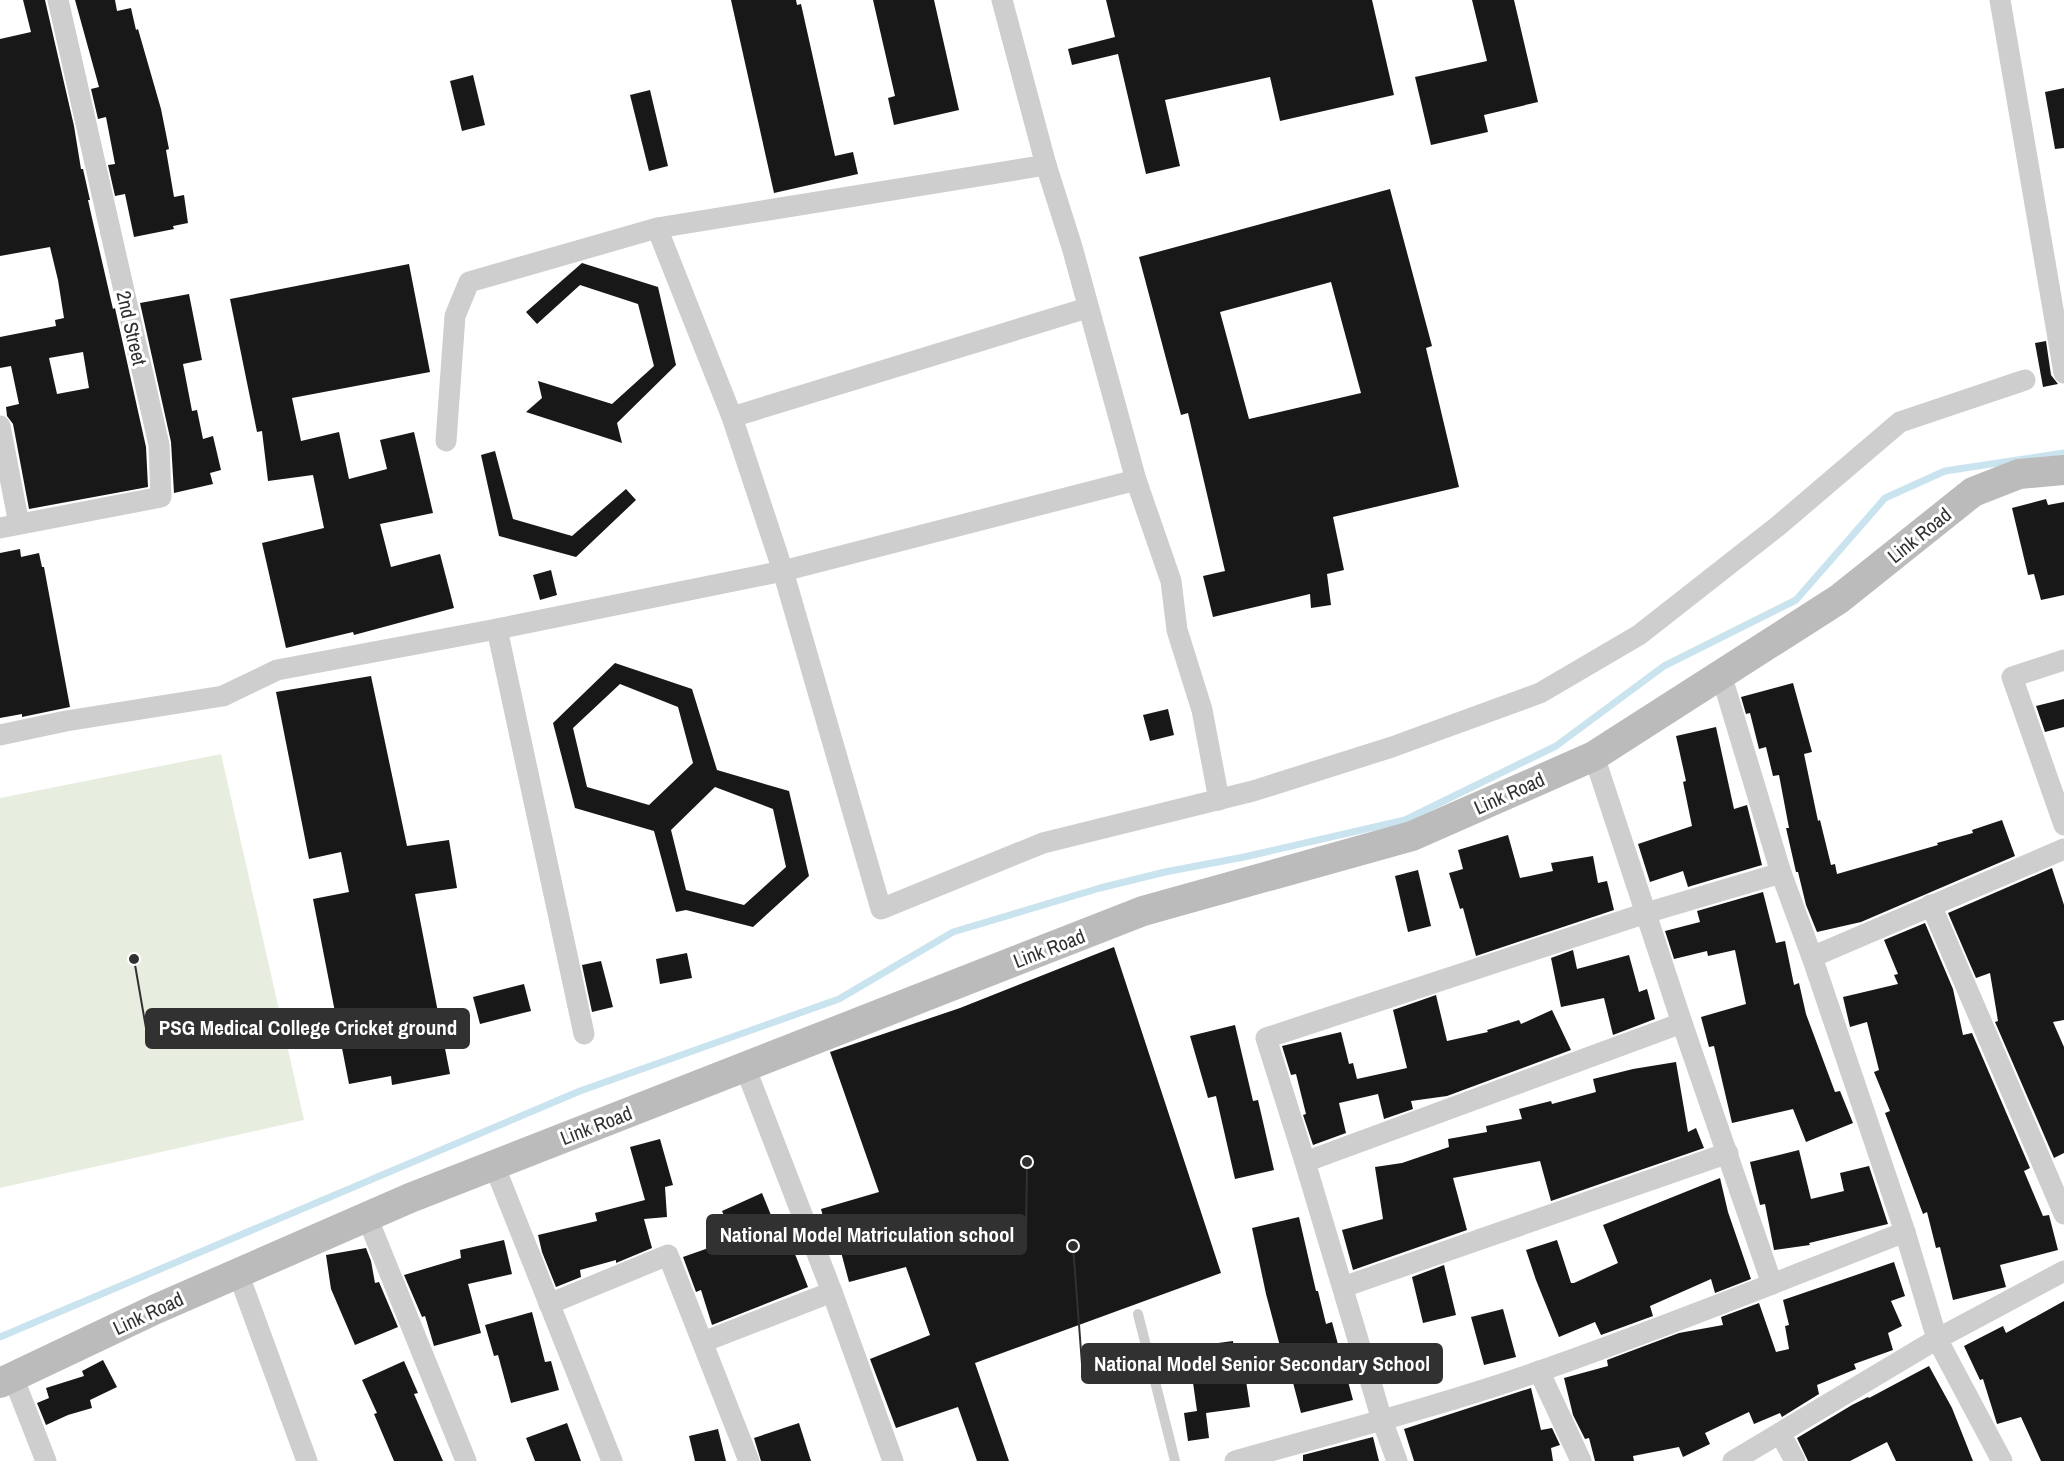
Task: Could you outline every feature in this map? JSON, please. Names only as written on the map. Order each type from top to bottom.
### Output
[{"type":"street","name":"2nd Street","points":[[10,526],[161,497],[159,445],[58,0]]},
{"type":"street","points":[[1002,0],[1046,165],[1072,247],[1136,480],[1171,581],[1177,630],[1202,710],[1219,800]]},
{"type":"street","points":[[2000,0],[2064,373]]},
{"type":"street","points":[[446,441],[455,316],[469,282],[657,228],[1046,165]]},
{"type":"street","points":[[657,228],[732,417],[783,571],[881,909],[1043,843],[1253,791],[1392,747],[1540,693],[1639,635],[1778,526],[1900,422],[2025,380]]},
{"type":"street","points":[[732,417],[1088,308]]},
{"type":"street","points":[[0,426],[10,526]]},
{"type":"street","name":"Link Road","points":[[6,1380],[156,1309],[367,1217],[494,1165],[1143,911],[1412,836],[1594,756],[1839,599],[1973,492],[2019,474],[2064,470]]},
{"type":"street","points":[[0,735],[66,721],[223,696],[277,670],[497,629],[783,571],[1136,480]]},
{"type":"street","points":[[497,629],[584,1034]]},
{"type":"street","points":[[2064,660],[2012,677],[2064,825]]},
{"type":"street","points":[[1721,674],[1781,873],[1812,957],[1905,1232],[1937,1339],[2002,1461]]},
{"type":"street","points":[[1594,756],[1682,1023],[1772,1284]]},
{"type":"street","points":[[1812,957],[2064,849]]},
{"type":"street","points":[[1397,1461],[1382,1420],[1266,1038],[1646,913],[1781,873]]},
{"type":"street","points":[[1931,905],[2064,1214]]},
{"type":"street","points":[[1305,1162],[1682,1023]]},
{"type":"street","points":[[745,1067],[832,1292],[893,1461]]},
{"type":"street","points":[[1343,1287],[1728,1153]]},
{"type":"street","points":[[494,1165],[612,1461]]},
{"type":"street","points":[[367,1217],[466,1461]]},
{"type":"street","points":[[1235,1461],[1382,1420],[1539,1371],[1905,1232]]},
{"type":"street","points":[[549,1304],[668,1255],[749,1461]]},
{"type":"street","points":[[238,1273],[307,1461]]},
{"type":"street","points":[[1733,1461],[1937,1339],[2062,1276]]},
{"type":"street","points":[[703,1342],[832,1292]]},
{"type":"street","points":[[1539,1371],[1581,1461]]},
{"type":"street","points":[[6,1380],[46,1461]]},
{"type":"street","points":[[1780,1433],[1795,1461]]},
{"type":"lane","points":[[1138,1314],[1175,1461]]},
{"type":"green space","points":[[221,754],[304,1120],[0,1188],[0,798]]},
{"type":"building","points":[[23,0],[45,0],[74,126],[81,169],[83,169],[90,200],[88,200],[92,218],[146,447],[148,487],[29,509],[13,424],[7,416],[6,407],[19,404],[11,366],[0,368],[0,337],[56,326],[55,320],[64,318],[50,247],[0,256],[0,39],[31,32]],"holes":[[[83,352],[89,388],[57,394],[49,358]]]},
{"type":"building","points":[[75,0],[115,0],[117,11],[131,8],[161,109],[169,149],[166,150],[174,197],[184,195],[188,223],[173,226],[174,229],[134,237],[125,194],[115,196],[108,165],[115,164],[106,117],[98,119],[91,89],[99,87]]},
{"type":"building","points":[[731,0],[796,0],[797,5],[801,4],[835,156],[853,152],[858,174],[774,193]]},
{"type":"building","points":[[873,0],[934,0],[959,110],[894,125],[888,98],[895,96]]},
{"type":"building","points":[[1106,0],[1372,0],[1394,95],[1280,121],[1270,77],[1165,100],[1180,166],[1146,174],[1118,54],[1072,65],[1068,49],[1115,37]]},
{"type":"building","points":[[1472,0],[1514,0],[1538,102],[1484,115],[1488,132],[1431,145],[1415,77],[1487,61]]},
{"type":"building","points":[[473,75],[485,125],[462,131],[450,81]]},
{"type":"building","points":[[2064,88],[2064,148],[2055,149],[2045,92]]},
{"type":"building","points":[[650,90],[668,166],[649,171],[630,95]]},
{"type":"building","points":[[1390,189],[1432,346],[1426,348],[1459,487],[1333,517],[1344,570],[1327,574],[1331,605],[1311,608],[1310,594],[1213,617],[1203,576],[1225,571],[1188,413],[1181,415],[1139,257]],"holes":[[[1331,282],[1361,393],[1249,419],[1220,312]]]},
{"type":"building","points":[[582,263],[658,287],[676,365],[617,423],[622,443],[526,412],[542,398],[538,381],[612,404],[654,366],[638,304],[580,285],[537,324],[526,312]]},
{"type":"building","points":[[409,264],[430,372],[292,398],[301,441],[339,432],[349,479],[387,469],[380,440],[414,432],[433,513],[380,524],[391,567],[440,554],[454,608],[354,635],[353,632],[286,648],[262,543],[324,528],[313,475],[268,481],[262,431],[257,432],[230,299]]},
{"type":"building","points":[[189,294],[202,360],[183,364],[192,411],[197,410],[203,439],[213,436],[221,470],[210,473],[213,484],[174,493],[171,442],[140,303]]},
{"type":"building","points":[[2046,341],[2051,375],[2058,384],[2043,387],[2035,343]]},
{"type":"building","points":[[495,451],[513,519],[572,536],[626,489],[636,500],[576,557],[499,536],[481,455]]},
{"type":"building","points":[[2046,499],[2048,505],[2064,502],[2064,595],[2041,600],[2034,574],[2028,575],[2012,508]]},
{"type":"building","points":[[20,549],[21,557],[39,553],[42,567],[44,567],[70,707],[22,717],[22,714],[0,718],[0,553]]},
{"type":"building","points":[[551,570],[557,595],[540,600],[533,575]]},
{"type":"building","points":[[615,663],[692,689],[717,770],[789,791],[809,876],[753,927],[686,910],[676,912],[654,831],[575,808],[553,723]],"holes":[[[620,684],[678,707],[693,763],[649,805],[587,787],[573,728]],[[715,787],[773,809],[786,867],[744,905],[686,890],[671,830]]]},
{"type":"building","points":[[371,676],[407,846],[449,840],[457,888],[415,894],[450,1074],[392,1085],[391,1076],[349,1084],[313,899],[349,892],[341,852],[309,859],[276,692]]},
{"type":"building","points":[[1793,683],[1812,752],[1804,754],[1818,821],[1820,820],[1831,865],[1835,864],[1837,874],[1938,845],[1937,843],[1973,833],[1972,830],[2002,820],[2015,856],[1861,922],[1817,932],[1806,905],[1798,872],[1796,872],[1786,828],[1789,828],[1779,775],[1773,776],[1766,747],[1759,749],[1750,713],[1746,714],[1741,697]]},
{"type":"building","points":[[2064,699],[2064,727],[2045,732],[2036,706]]},
{"type":"building","points":[[1168,709],[1174,735],[1150,741],[1143,715]]},
{"type":"building","points":[[1716,727],[1734,809],[1747,805],[1762,865],[1688,887],[1683,871],[1650,882],[1638,844],[1692,826],[1683,782],[1686,781],[1676,736]]},
{"type":"building","points":[[1508,835],[1520,878],[1553,871],[1551,863],[1593,856],[1598,883],[1607,881],[1614,910],[1476,956],[1463,908],[1460,909],[1449,873],[1463,869],[1458,850]]},
{"type":"building","points":[[2052,868],[2064,905],[2064,1020],[2053,1022],[2064,1047],[2064,1153],[2054,1158],[1995,1022],[1998,1021],[1990,973],[1976,978],[1948,913]]},
{"type":"building","points":[[1418,870],[1431,926],[1408,932],[1395,876]]},
{"type":"building","points":[[1763,892],[1776,943],[1785,941],[1794,985],[1799,983],[1806,1014],[1835,1092],[1840,1091],[1853,1123],[1806,1142],[1793,1109],[1732,1123],[1714,1046],[1709,1047],[1701,1017],[1746,1004],[1735,950],[1708,956],[1707,951],[1674,959],[1665,931],[1700,922],[1697,911]]},
{"type":"building","points":[[1925,923],[1953,989],[1963,1035],[1972,1033],[2030,1168],[2024,1171],[2043,1216],[2049,1215],[2058,1250],[2000,1265],[2006,1287],[1953,1300],[1940,1247],[1936,1248],[1927,1212],[1923,1214],[1885,1113],[1890,1111],[1874,1072],[1879,1070],[1867,1022],[1850,1027],[1843,997],[1898,984],[1894,975],[1898,974],[1884,940]]},
{"type":"building","points":[[1114,947],[1221,1273],[975,1363],[1009,1461],[977,1461],[958,1407],[896,1428],[870,1359],[930,1335],[906,1267],[849,1282],[837,1237],[829,1239],[821,1209],[879,1192],[830,1052],[960,1008]]},
{"type":"building","points":[[1573,950],[1577,969],[1629,955],[1639,992],[1647,989],[1655,1019],[1613,1035],[1604,998],[1561,1007],[1551,958]]},
{"type":"building","points":[[687,953],[692,978],[660,984],[656,959]]},
{"type":"building","points":[[601,961],[613,1007],[592,1012],[582,965]]},
{"type":"building","points":[[524,984],[531,1011],[480,1024],[473,997]]},
{"type":"building","points":[[1436,995],[1447,1041],[1488,1032],[1487,1030],[1519,1020],[1521,1024],[1552,1010],[1571,1050],[1447,1096],[1411,1101],[1413,1109],[1384,1119],[1378,1094],[1339,1103],[1346,1133],[1313,1145],[1303,1115],[1306,1114],[1296,1074],[1291,1075],[1282,1046],[1341,1032],[1349,1064],[1353,1063],[1357,1079],[1407,1068],[1393,1010]]},
{"type":"building","points":[[1235,1025],[1253,1101],[1258,1100],[1274,1170],[1235,1179],[1216,1096],[1208,1098],[1190,1036]]},
{"type":"building","points":[[1676,1062],[1688,1132],[1696,1128],[1704,1148],[1551,1201],[1540,1161],[1453,1178],[1467,1230],[1353,1270],[1342,1230],[1383,1219],[1375,1167],[1402,1163],[1449,1147],[1448,1139],[1487,1132],[1486,1126],[1522,1119],[1519,1109],[1551,1101],[1552,1104],[1596,1092],[1593,1079]]},
{"type":"building","points":[[660,1139],[673,1185],[665,1187],[667,1217],[644,1219],[652,1248],[616,1263],[616,1260],[580,1270],[581,1277],[556,1287],[538,1235],[597,1221],[595,1213],[645,1200],[630,1147]]},
{"type":"building","points":[[1799,1150],[1811,1199],[1844,1191],[1840,1173],[1869,1166],[1888,1224],[1809,1243],[1810,1245],[1774,1250],[1765,1204],[1760,1205],[1750,1162]]},
{"type":"building","points":[[1720,1178],[1728,1212],[1751,1279],[1715,1293],[1711,1279],[1650,1306],[1653,1316],[1601,1335],[1595,1322],[1559,1337],[1526,1250],[1557,1240],[1571,1283],[1574,1283],[1618,1263],[1603,1225]]},
{"type":"building","points":[[762,1193],[775,1225],[782,1221],[808,1287],[712,1325],[701,1290],[696,1292],[683,1257],[734,1239],[722,1211]]},
{"type":"building","points":[[1299,1217],[1316,1291],[1318,1291],[1326,1324],[1332,1322],[1353,1400],[1301,1413],[1291,1375],[1288,1376],[1266,1294],[1252,1228]]},
{"type":"building","points":[[504,1240],[512,1274],[468,1284],[481,1333],[434,1346],[425,1316],[422,1317],[404,1275],[461,1258],[460,1250]]},
{"type":"building","points":[[366,1248],[375,1283],[379,1282],[398,1327],[355,1345],[331,1289],[326,1255]]},
{"type":"building","points":[[1894,1262],[1905,1296],[1891,1301],[1902,1326],[1888,1333],[1893,1350],[1854,1364],[1856,1369],[1817,1385],[1819,1394],[1782,1417],[1780,1413],[1754,1424],[1749,1412],[1705,1433],[1710,1444],[1683,1457],[1679,1447],[1633,1456],[1634,1461],[1595,1461],[1589,1438],[1585,1439],[1573,1415],[1564,1378],[1608,1366],[1607,1360],[1679,1333],[1723,1325],[1721,1317],[1759,1303],[1776,1352],[1789,1349],[1785,1326],[1789,1325],[1783,1300]]},
{"type":"building","points":[[1444,1265],[1456,1315],[1423,1323],[1412,1277]]},
{"type":"building","points":[[2064,1301],[2064,1461],[2041,1461],[2021,1417],[1997,1424],[1983,1379],[1980,1380],[1964,1346],[2003,1326],[2006,1333]]},
{"type":"building","points":[[1503,1309],[1516,1357],[1484,1365],[1471,1317]]},
{"type":"building","points":[[532,1312],[545,1362],[551,1361],[559,1390],[511,1403],[498,1355],[494,1356],[485,1325]]},
{"type":"building","points":[[1233,1341],[1235,1356],[1242,1354],[1250,1407],[1206,1413],[1209,1438],[1188,1441],[1184,1413],[1197,1411],[1188,1347]]},
{"type":"building","points":[[103,1360],[117,1387],[90,1400],[92,1408],[46,1425],[37,1403],[49,1398],[46,1388],[84,1376],[82,1371]]},
{"type":"building","points":[[404,1361],[418,1393],[414,1394],[443,1461],[394,1461],[374,1414],[377,1413],[362,1380]]},
{"type":"building","points":[[1929,1366],[1952,1408],[1973,1461],[1896,1461],[1887,1442],[1850,1461],[1808,1461],[1797,1438],[1852,1405]]},
{"type":"building","points":[[1531,1388],[1541,1430],[1552,1428],[1560,1445],[1551,1448],[1553,1461],[1414,1461],[1404,1429]]},
{"type":"building","points":[[567,1423],[581,1461],[535,1461],[526,1438]]},
{"type":"building","points":[[799,1423],[811,1461],[761,1461],[754,1438]]},
{"type":"building","points":[[718,1429],[726,1461],[695,1461],[689,1436]]},
{"type":"building","points":[[1373,1437],[1379,1461],[1303,1461],[1303,1455]]},
{"type":"waterway","points":[[0,1337],[580,1091],[839,999],[953,932],[1100,888],[1405,820],[1556,746],[1664,666],[1796,600],[1885,498],[1945,471],[2064,453]]},
{"type":"place","name":"PSG Medical College Cricket ground","points":[[134,959]]},
{"type":"place","name":"National Model Matriculation school","points":[[1027,1162]]},
{"type":"place","name":"National Model Senior Secondary School","points":[[1073,1246]]}]
